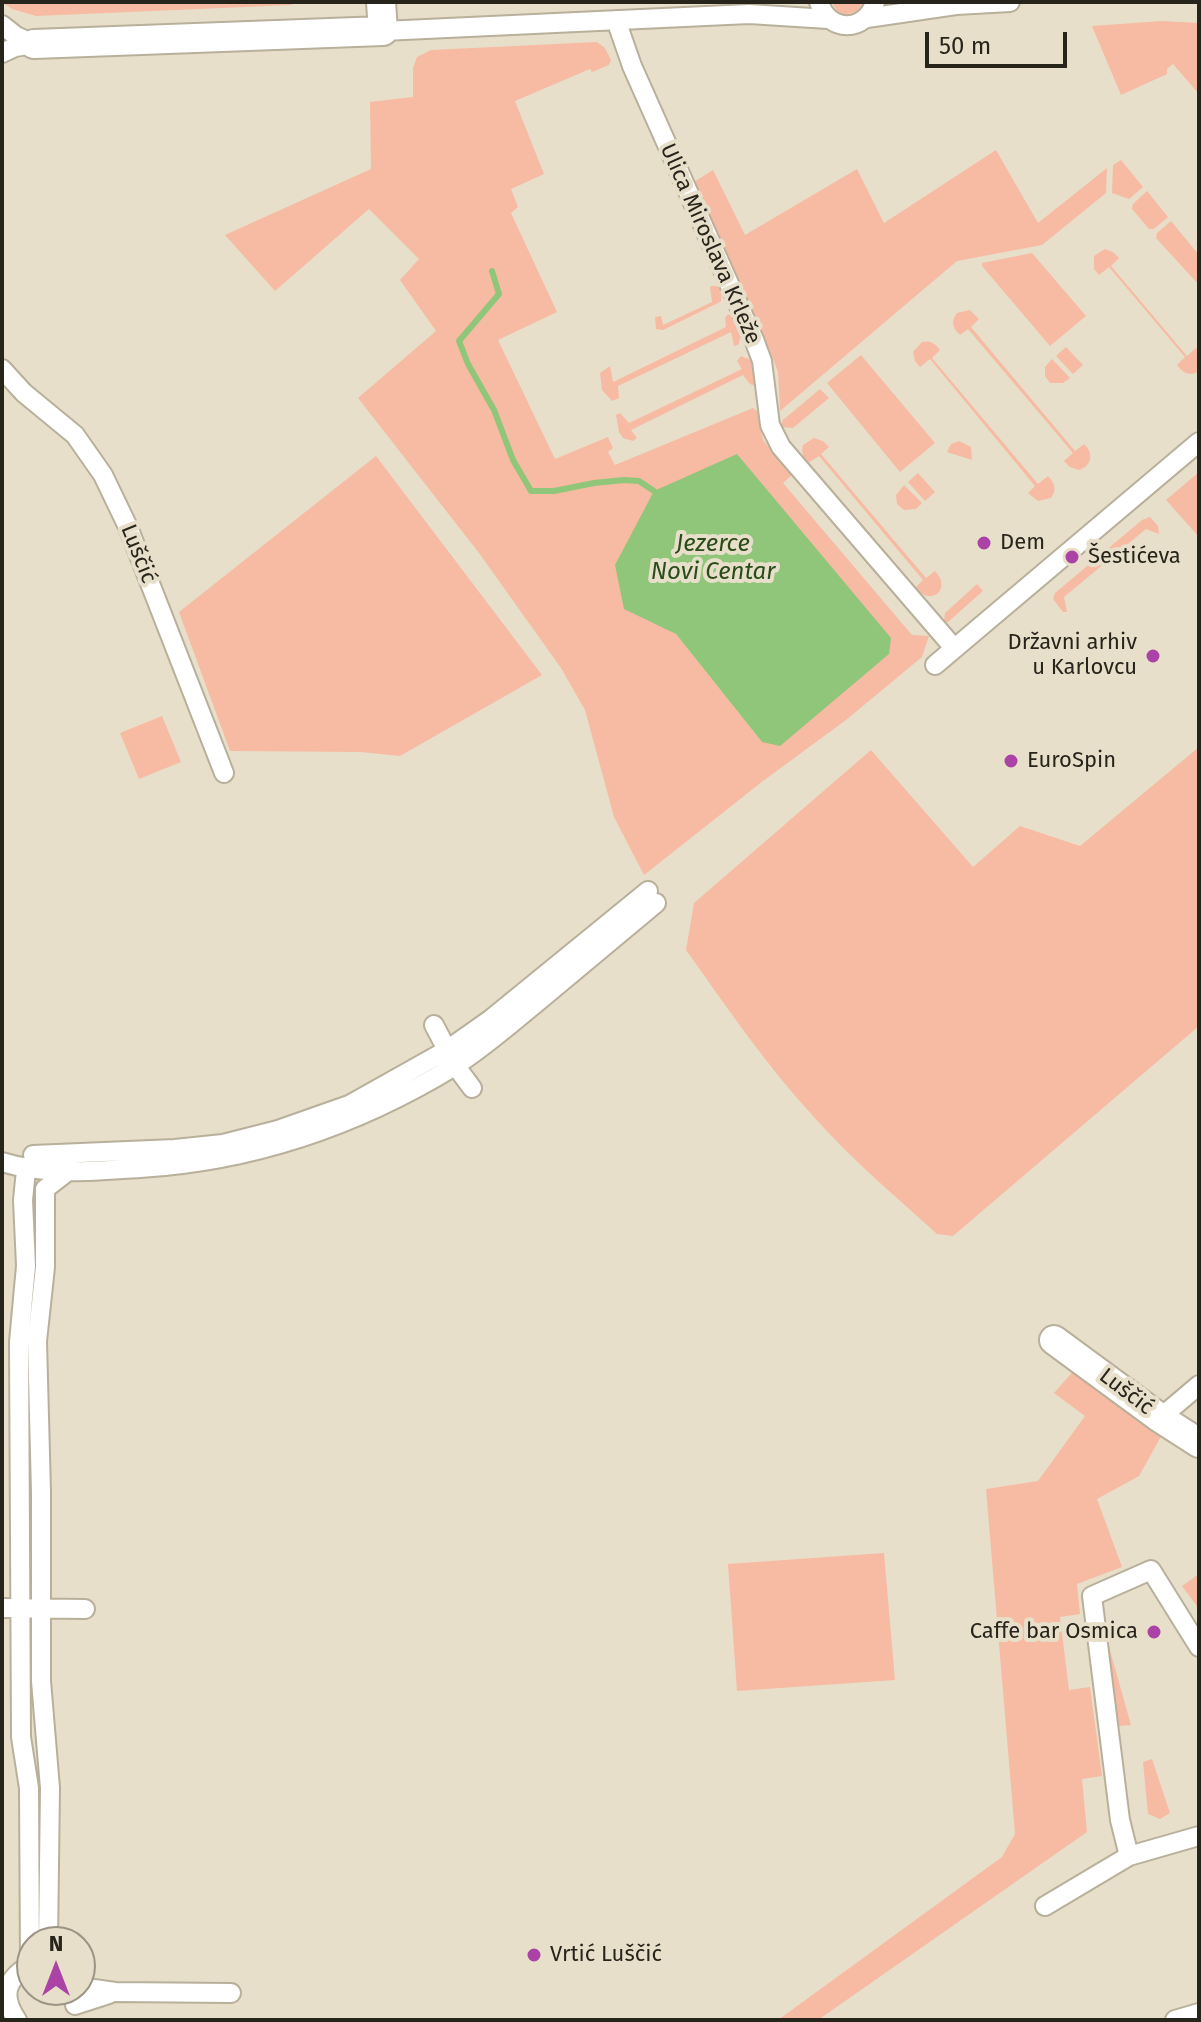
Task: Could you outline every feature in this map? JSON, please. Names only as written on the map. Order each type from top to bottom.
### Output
[{"type":"main road","points":[[34,44],[383,31],[381,2]]},
{"type":"main road","name":"Luščić","points":[[1054,1340],[1199,1443]]},
{"type":"street","points":[[749,14],[786,2]]},
{"type":"street","points":[[819,2],[828,19]]},
{"type":"street","points":[[383,31],[749,14],[828,19],[851,26],[871,10],[948,3],[1010,2]]},
{"type":"street","name":"Ulica Miroslava Krleže","points":[[616,20],[632,66],[755,342],[762,361],[770,425],[781,447],[954,648]]},
{"type":"street","points":[[2,25],[34,44]]},
{"type":"street","points":[[2,53],[34,44]]},
{"type":"street","name":"Luščić","points":[[2,369],[24,393],[75,435],[103,475],[128,527],[224,773]]},
{"type":"street","points":[[935,665],[1199,442]]},
{"type":"street","points":[[2,1162],[26,1170],[67,1172],[176,1166],[283,1145],[356,1117],[451,1058],[491,1019],[652,897]]},
{"type":"street","points":[[434,1025],[451,1058],[472,1088]]},
{"type":"street","points":[[2,1156],[223,1144],[278,1130],[349,1105],[451,1058]]},
{"type":"street","points":[[31,1926],[29,1788],[21,1737],[19,1342],[26,1266],[23,1200],[26,1170],[44,1155]]},
{"type":"street","points":[[26,1170],[45,1189],[45,1267],[37,1341],[43,1609],[41,1681],[50,1788],[48,1926]]},
{"type":"street","points":[[45,1189],[67,1172]]},
{"type":"street","points":[[1160,1418],[1199,1385]]},
{"type":"street","points":[[1129,1856],[1120,1820],[1092,1596],[1151,1570],[1199,1647]]},
{"type":"street","points":[[2,1608],[85,1609]]},
{"type":"street","points":[[1045,1906],[1129,1856],[1199,1836]]},
{"type":"street","points":[[7,2002],[16,1975]]},
{"type":"street","points":[[96,1996],[115,1992],[231,1993]]},
{"type":"street","points":[[1175,2020],[1199,2013]]},
{"type":"shaded area","points":[[2,2],[291,2],[292,5],[36,16],[12,9]]},
{"type":"shaded area","points":[[832,2],[863,2],[858,11],[845,15],[837,11]]},
{"type":"shaded area","points":[[1162,21],[1199,23],[1199,94],[1173,64],[1167,69],[1167,74],[1121,95],[1092,26]]},
{"type":"shaded area","points":[[597,42],[605,48],[611,60],[609,65],[592,72],[590,69],[515,101],[544,174],[511,189],[518,207],[511,213],[557,312],[498,340],[555,459],[608,437],[613,448],[608,452],[615,465],[753,408],[757,411],[763,440],[792,475],[783,483],[912,635],[929,636],[922,657],[846,720],[644,875],[614,817],[585,710],[561,668],[479,553],[358,398],[436,331],[400,280],[419,259],[369,209],[275,291],[225,235],[371,169],[370,102],[413,97],[413,68],[417,57],[431,50]],"holes":[[[661,625],[889,654],[762,742],[676,634]]]},
{"type":"shaded area","points":[[996,150],[1038,223],[1107,168],[1106,193],[1042,245],[957,261],[780,411],[778,372],[769,348],[689,185],[713,170],[745,235],[857,169],[884,223]]},
{"type":"shaded area","points":[[1121,160],[1143,187],[1129,199],[1112,193],[1113,165]]},
{"type":"shaded area","points":[[1147,191],[1168,217],[1154,229],[1149,229],[1132,209],[1133,204]]},
{"type":"shaded area","points":[[1171,221],[1199,255],[1199,285],[1156,238],[1157,233]]},
{"type":"shaded area","points":[[1105,249],[1119,258],[1111,266],[1187,356],[1196,348],[1199,351],[1199,371],[1190,374],[1179,368],[1177,365],[1185,357],[1109,267],[1099,275],[1094,269],[1094,256]]},
{"type":"shaded area","points":[[1032,253],[1086,316],[1050,346],[982,266],[982,263]]},
{"type":"shaded area","points":[[712,286],[722,291],[721,301],[663,330],[656,329],[655,317],[661,316],[663,325],[712,302]]},
{"type":"shaded area","points":[[970,310],[979,319],[971,327],[1075,451],[1084,444],[1087,448],[1090,459],[1087,466],[1079,470],[1064,461],[1073,453],[968,329],[960,335],[956,330],[953,322],[957,313]]},
{"type":"shaded area","points":[[728,314],[739,327],[738,345],[734,346],[731,332],[618,386],[619,398],[612,401],[602,390],[600,373],[610,366],[613,382],[726,327]]},
{"type":"shaded area","points":[[922,342],[930,342],[940,350],[932,358],[1038,484],[1048,476],[1055,489],[1051,498],[1038,501],[1028,493],[1035,486],[930,359],[920,367],[915,361],[913,352]]},
{"type":"shaded area","points":[[1066,347],[1083,365],[1073,374],[1056,356]]},
{"type":"shaded area","points":[[861,355],[935,443],[900,472],[827,383]]},
{"type":"shaded area","points":[[741,356],[751,360],[755,386],[743,375],[631,430],[637,438],[633,441],[623,438],[619,432],[616,415],[620,413],[629,423],[742,369],[737,361]]},
{"type":"shaded area","points":[[1052,359],[1070,378],[1063,383],[1050,383],[1045,376],[1045,367]]},
{"type":"shaded area","points":[[820,389],[829,398],[793,428],[781,427],[783,420]]},
{"type":"shaded area","points":[[814,438],[829,447],[821,454],[926,578],[935,571],[941,584],[938,593],[928,596],[915,588],[923,580],[819,456],[808,463],[806,461],[802,453],[803,445]]},
{"type":"shaded area","points":[[959,441],[971,447],[972,460],[947,452],[951,444]]},
{"type":"shaded area","points":[[376,456],[542,675],[400,756],[361,752],[230,751],[179,612]]},
{"type":"shaded area","points":[[1199,472],[1199,537],[1166,500]]},
{"type":"shaded area","points":[[918,473],[935,492],[925,501],[908,482]]},
{"type":"shaded area","points":[[904,485],[922,503],[916,509],[904,510],[897,504],[896,495]]},
{"type":"shaded area","points":[[1150,517],[1158,526],[1159,534],[1146,529],[1064,597],[1067,612],[1063,612],[1053,599],[1055,593],[1142,520]]},
{"type":"shaded area","points":[[977,584],[983,591],[948,622],[944,622],[945,613]]},
{"type":"shaded area","points":[[162,716],[181,762],[139,779],[120,733]]},
{"type":"shaded area","points":[[1199,747],[1199,1026],[953,1236],[937,1234],[828,1132],[747,1035],[686,950],[694,903],[871,750],[973,867],[1020,826],[1080,846]]},
{"type":"shaded area","points":[[1077,1367],[1164,1431],[1139,1476],[1097,1499],[1122,1567],[1077,1584],[1080,1614],[1060,1617],[1069,1690],[1090,1687],[1102,1776],[1082,1779],[1087,1832],[818,2020],[778,2020],[1002,1857],[1015,1834],[986,1489],[1038,1481],[1085,1416],[1054,1393]]},
{"type":"shaded area","points":[[884,1553],[895,1680],[737,1691],[728,1564]]},
{"type":"shaded area","points":[[1199,1574],[1199,1609],[1182,1586]]},
{"type":"shaded area","points":[[1102,1622],[1131,1725],[1118,1726]]},
{"type":"shaded area","points":[[1152,1759],[1170,1813],[1160,1819],[1148,1814],[1143,1762]]},
{"type":"water","name":"Jezerce Novi Centar","points":[[737,454],[891,638],[889,654],[780,746],[762,742],[676,634],[624,609],[615,565],[654,491]]},
{"type":"waterway","points":[[492,271],[499,294],[459,341],[494,410],[513,460],[531,491],[554,491],[624,480],[639,481],[654,491]]},
{"type":"place","name":"Dem","points":[[984,543]]},
{"type":"place","name":"Šestićeva","points":[[1072,557]]},
{"type":"place","name":"Državni arhiv u Karlovcu","points":[[1153,656]]},
{"type":"place","name":"EuroSpin","points":[[1011,761]]},
{"type":"place","name":"Caffe bar Osmica","points":[[1154,1632]]},
{"type":"place","name":"Vrtić Luščić","points":[[534,1955]]}]
